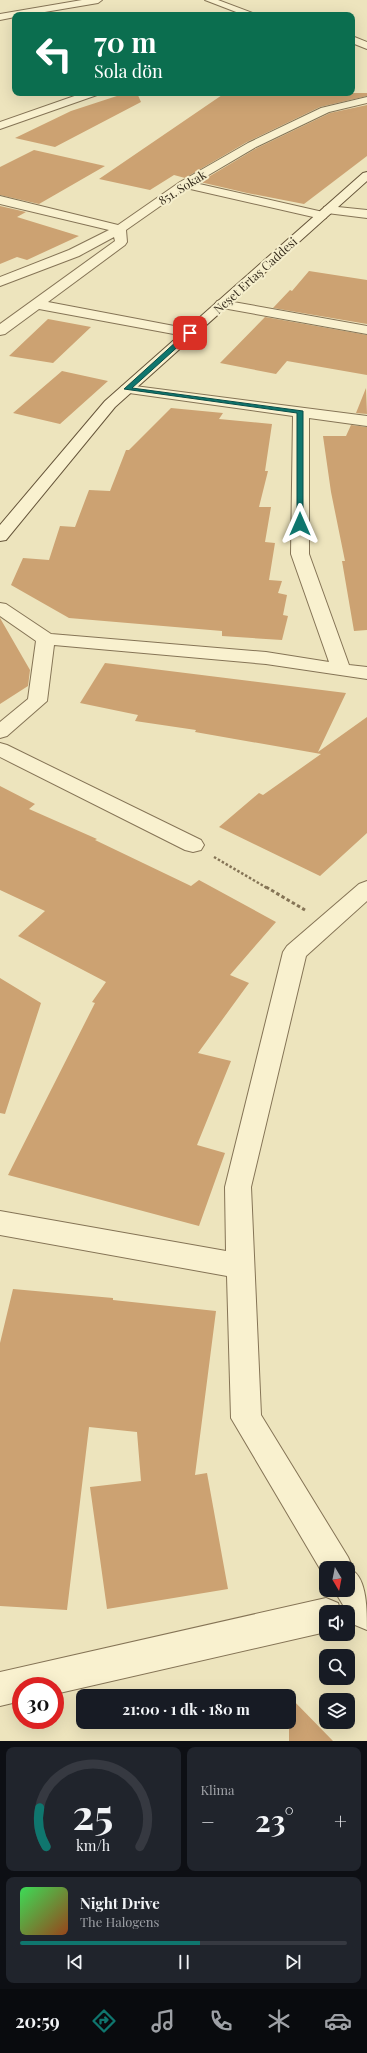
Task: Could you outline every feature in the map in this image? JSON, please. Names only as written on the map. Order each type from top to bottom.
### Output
[{"type":"street","points":[[29,12],[98,0]]},
{"type":"street","points":[[210,0],[244,12]]},
{"type":"street","points":[[0,17],[12,15]]},
{"type":"street","points":[[355,37],[367,46]]},
{"type":"street","points":[[0,126],[85,96]]},
{"type":"street","name":"851. Sokak","points":[[0,282],[74,254],[120,229],[184,184],[252,145],[325,110],[367,100]]},
{"type":"street","name":"Neşet Ertaş Caddesi","points":[[0,536],[110,404],[367,175]]},
{"type":"street","points":[[184,184],[325,213],[367,214]]},
{"type":"street","points":[[0,200],[120,229],[121,242],[0,331]]},
{"type":"street","points":[[35,304],[190,333]]},
{"type":"street","points":[[222,304],[367,330]]},
{"type":"street","points":[[127,389],[367,421]]},
{"type":"street","points":[[301,412],[300,554],[341,669]]},
{"type":"street","points":[[0,608],[46,639],[266,658],[367,673]]},
{"type":"street","points":[[0,732],[37,701],[46,639]]},
{"type":"street","points":[[0,749],[193,845]]},
{"type":"street","points":[[333,1561],[246,1418],[238,1187],[295,952],[367,889]]},
{"type":"street","points":[[0,1223],[240,1266]]},
{"type":"street","points":[[0,1689],[319,1617]]},
{"type":"path","points":[[193,845],[327,924]]},
{"type":"building","points":[[355,93],[367,93],[367,96],[320,107],[247,142],[185,178],[174,175],[150,190],[99,179],[221,96],[355,96]]},
{"type":"building","points":[[117,96],[138,96],[141,102],[55,147],[15,138],[71,111]]},
{"type":"building","points":[[367,105],[367,156],[304,204],[200,182],[257,148],[330,113]]},
{"type":"building","points":[[34,150],[105,166],[39,204],[0,195],[0,167]]},
{"type":"building","points":[[0,206],[26,212],[17,217],[79,236],[27,260],[17,257],[0,264]]},
{"type":"building","points":[[309,271],[367,280],[367,324],[273,308],[290,290],[292,291]]},
{"type":"building","points":[[265,317],[367,335],[367,375],[287,361],[276,374],[220,363]]},
{"type":"building","points":[[48,319],[91,327],[53,363],[9,356]]},
{"type":"building","points":[[62,371],[108,381],[60,424],[13,413]]},
{"type":"building","points":[[366,388],[367,414],[356,413]]},
{"type":"building","points":[[171,408],[223,413],[219,419],[272,424],[265,471],[268,471],[259,507],[271,507],[265,542],[275,543],[269,580],[282,581],[278,593],[287,595],[283,615],[288,616],[282,640],[222,636],[222,631],[69,618],[11,585],[23,558],[49,560],[60,526],[75,527],[89,490],[110,491],[126,450],[129,450]]},
{"type":"building","points":[[351,425],[367,427],[367,630],[354,631],[342,561],[345,561],[331,492],[323,436],[346,436]]},
{"type":"building","points":[[0,618],[30,670],[28,686],[0,704]]},
{"type":"building","points":[[105,663],[346,693],[318,752],[367,717],[367,833],[320,876],[219,827],[259,793],[263,795],[321,754],[195,732],[196,730],[135,721],[138,715],[80,703]]},
{"type":"building","points":[[0,786],[35,804],[29,809],[97,839],[95,840],[191,886],[199,880],[276,922],[230,975],[249,983],[198,1053],[231,1061],[197,1145],[225,1153],[199,1226],[8,1175],[95,1003],[92,1002],[106,982],[18,936],[45,911],[0,890]]},
{"type":"building","points":[[0,978],[41,1003],[5,1114],[0,1113]]},
{"type":"building","points":[[13,1289],[113,1298],[113,1300],[216,1311],[195,1475],[207,1473],[228,1589],[107,1609],[90,1487],[141,1481],[137,1432],[89,1427],[67,1610],[0,1606],[0,1343]]},
{"type":"building","points":[[296,1703],[319,1727],[319,1729],[321,1729],[333,1741],[289,1741],[289,1729],[296,1729]]},
{"type":"route","points":[[190,333],[127,389],[301,412],[300,524]]}]
